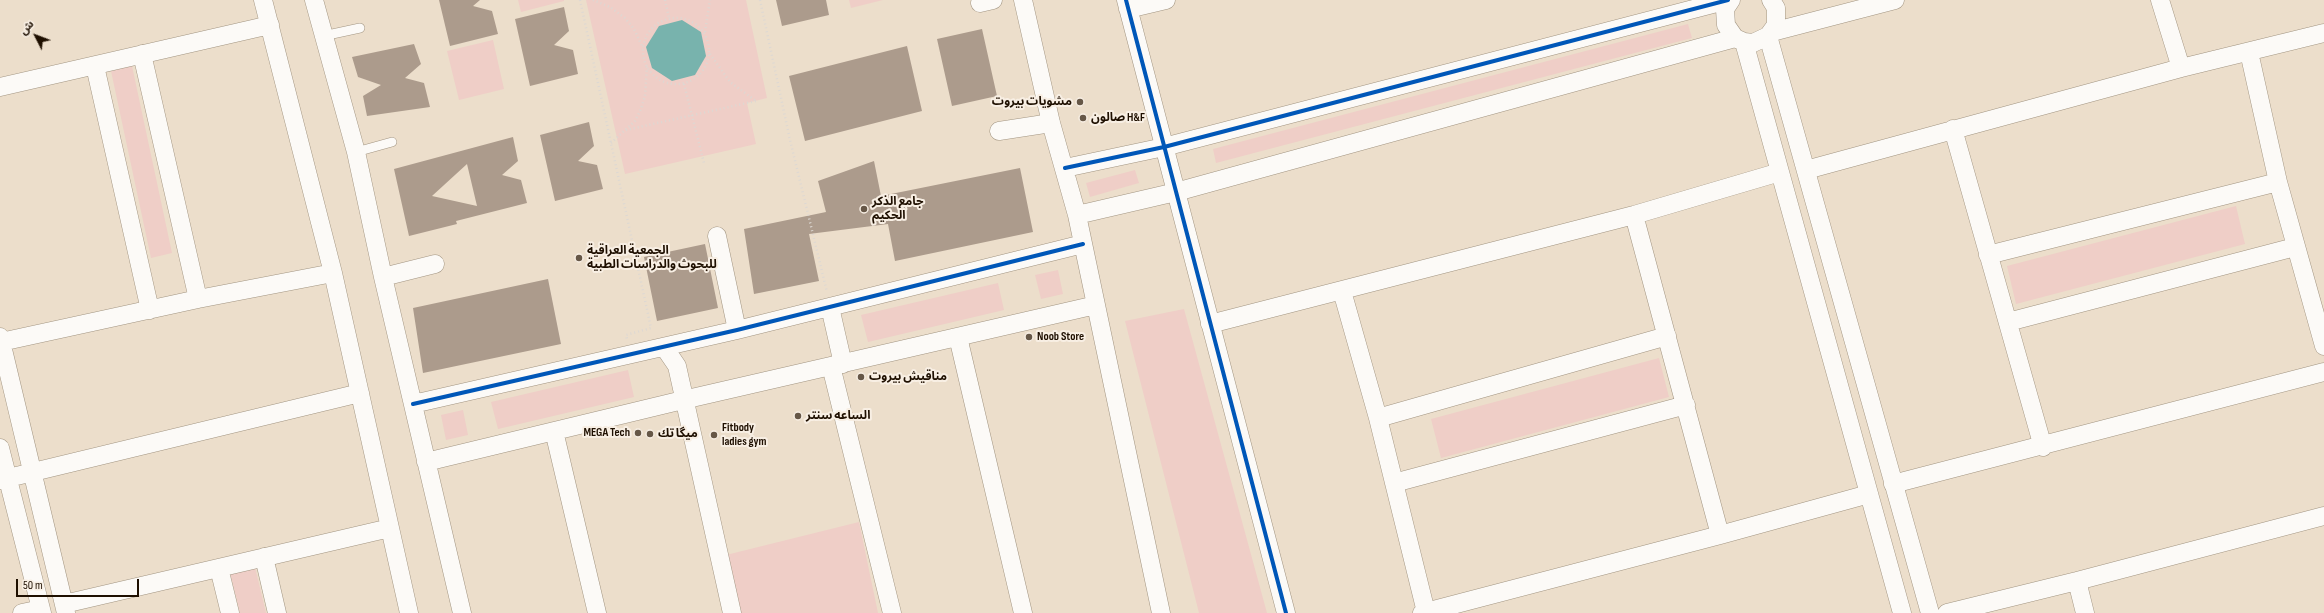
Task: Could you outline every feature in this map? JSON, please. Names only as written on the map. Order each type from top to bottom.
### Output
[{"type":"street","points":[[264,0],[334,273],[409,613]]},
{"type":"street","points":[[314,0],[356,152],[383,277],[462,613]]},
{"type":"street","points":[[1023,0],[1051,123],[1065,168],[1077,215],[1162,613]]},
{"type":"street","points":[[1166,0],[1127,4],[1286,613]]},
{"type":"street","points":[[1065,168],[1164,147],[1729,0]]},
{"type":"street","points":[[1729,0],[1724,18],[1726,25],[1740,40],[1780,172],[1902,613]]},
{"type":"street","points":[[1771,0],[1777,16],[1770,34],[1806,170],[1930,613]]},
{"type":"street","points":[[1077,215],[1176,192],[1740,40],[1752,43],[1770,34],[1894,0]]},
{"type":"street","points":[[2160,0],[2181,68]]},
{"type":"street","points":[[0,87],[270,25]]},
{"type":"street","points":[[1806,170],[2181,68],[2324,32]]},
{"type":"street","points":[[2249,52],[2278,182],[2324,346]]},
{"type":"street","points":[[142,54],[198,299]]},
{"type":"street","points":[[96,66],[150,310]]},
{"type":"street","points":[[999,131],[1051,123]]},
{"type":"street","points":[[1954,129],[1988,255],[2043,447]]},
{"type":"street","points":[[1210,324],[1634,215],[1780,172]]},
{"type":"street","points":[[1988,255],[2278,182]]},
{"type":"street","points":[[1634,215],[1720,535]]},
{"type":"street","points":[[717,236],[737,330]]},
{"type":"street","points":[[413,404],[737,330],[1082,244]]},
{"type":"street","points":[[2008,322],[2295,247]]},
{"type":"street","points":[[383,277],[435,264]]},
{"type":"street","points":[[334,273],[198,299],[1,340],[65,608],[219,568],[390,528]]},
{"type":"street","points":[[1342,291],[1378,418],[1424,612],[1720,535],[1869,494]]},
{"type":"street","points":[[426,462],[683,400],[958,338],[1096,305]]},
{"type":"street","points":[[830,307],[837,365],[892,613]]},
{"type":"street","points":[[1378,418],[1667,336]]},
{"type":"street","points":[[958,338],[1024,613]]},
{"type":"street","points":[[664,347],[677,366],[683,400],[732,613]]},
{"type":"street","points":[[1893,484],[2043,447],[2324,372]]},
{"type":"street","points":[[4,480],[360,393]]},
{"type":"street","points":[[1394,483],[1686,405]]},
{"type":"street","points":[[554,431],[597,613]]},
{"type":"street","points":[[0,448],[4,480],[41,611],[22,613]]},
{"type":"street","points":[[1947,613],[2077,581],[2324,516]]},
{"type":"street","points":[[264,557],[277,613]]},
{"type":"street","points":[[219,568],[230,613]]},
{"type":"street","points":[[2077,581],[2086,613]]},
{"type":"lane","points":[[324,36],[360,28]]},
{"type":"lane","points":[[356,152],[392,142]]},
{"type":"path","points":[[580,0],[651,328],[626,335],[631,355]]},
{"type":"path","points":[[593,0],[610,7],[625,18],[634,29],[643,49],[647,66],[645,96],[641,109],[635,121],[611,143]]},
{"type":"path","points":[[665,0],[669,18]]},
{"type":"path","points":[[705,33],[710,0]]},
{"type":"path","points":[[760,0],[790,140],[830,307]]},
{"type":"path","points":[[626,130],[692,114],[756,101],[730,82],[710,54],[708,39],[705,33],[694,22],[683,18],[669,18],[661,21],[652,28],[646,38],[643,49]]},
{"type":"path","points":[[647,66],[659,79],[675,84],[684,84],[695,79],[703,71],[710,54]]},
{"type":"path","points":[[684,84],[704,163]]},
{"type":"shaded area","points":[[518,0],[564,0],[564,1],[521,12]]},
{"type":"shaded area","points":[[586,0],[746,0],[767,98],[747,103],[756,144],[625,174]]},
{"type":"shaded area","points":[[849,0],[883,0],[851,8]]},
{"type":"shaded area","points":[[1688,24],[1692,38],[1216,163],[1213,149]]},
{"type":"shaded area","points":[[493,40],[504,89],[459,100],[447,51]]},
{"type":"shaded area","points":[[132,66],[172,253],[151,258],[111,71]]},
{"type":"shaded area","points":[[1135,170],[1139,183],[1090,197],[1086,183]]},
{"type":"shaded area","points":[[2236,206],[2245,244],[2016,304],[2007,266]]},
{"type":"shaded area","points":[[1058,270],[1063,294],[1041,299],[1035,275]]},
{"type":"shaded area","points":[[998,283],[1004,310],[868,342],[861,315]]},
{"type":"shaded area","points":[[1184,309],[1267,613],[1199,613],[1125,321]]},
{"type":"shaded area","points":[[1659,358],[1669,397],[1441,458],[1431,419]]},
{"type":"shaded area","points":[[628,370],[634,397],[498,429],[491,402]]},
{"type":"shaded area","points":[[463,410],[468,435],[446,440],[441,415]]},
{"type":"shaded area","points":[[859,522],[878,613],[738,613],[726,555]]},
{"type":"shaded area","points":[[255,567],[266,613],[240,613],[230,573]]},
{"type":"water","points":[[682,20],[701,32],[706,56],[695,75],[672,81],[652,68],[646,47],[659,26]]},
{"type":"building","points":[[439,0],[480,0],[473,6],[492,11],[498,34],[450,46]]},
{"type":"building","points":[[776,0],[826,0],[829,15],[782,26]]},
{"type":"building","points":[[564,7],[569,31],[554,45],[573,50],[578,74],[530,86],[515,19]]},
{"type":"building","points":[[982,29],[997,96],[952,106],[937,39]]},
{"type":"building","points":[[414,44],[421,64],[405,78],[424,83],[430,107],[367,116],[363,96],[381,85],[358,77],[352,57]]},
{"type":"building","points":[[907,46],[922,111],[805,141],[789,76]]},
{"type":"building","points":[[589,122],[594,146],[578,161],[597,165],[603,189],[555,201],[540,135]]},
{"type":"building","points":[[513,137],[518,161],[502,175],[521,180],[527,203],[456,221],[457,224],[409,236],[394,169]],"holes":[[[467,164],[477,206],[432,196]]]},
{"type":"building","points":[[874,161],[881,196],[1020,168],[1033,232],[895,261],[888,224],[809,234],[819,281],[754,294],[744,229],[826,212],[818,181]]},
{"type":"building","points":[[705,244],[718,308],[657,321],[644,257]]},
{"type":"building","points":[[548,279],[561,344],[423,373],[413,308]]},
{"type":"cycle path","points":[[1126,0],[1286,613]]},
{"type":"cycle path","points":[[1065,168],[1164,147],[1728,0]]},
{"type":"cycle path","points":[[413,404],[737,330],[1083,244]]},
{"type":"place","name":"مشويات بيروت","points":[[1080,102]]},
{"type":"place","name":"صالون H&F","points":[[1083,118]]},
{"type":"place","name":"جامع الذكر الحكيم","points":[[864,209]]},
{"type":"place","name":"الجمعية العراقية للبحوث والدراسات الطبية","points":[[579,258]]},
{"type":"place","name":"Noob Store","points":[[1029,337]]},
{"type":"place","name":"مناقيش بيروت","points":[[861,377]]},
{"type":"place","name":"الساعه سنتر","points":[[798,416]]},
{"type":"place","name":"MEGA Tech","points":[[638,433]]},
{"type":"place","name":"ميگا تك","points":[[650,434]]},
{"type":"place","name":"Fitbody ladies gym","points":[[714,435]]}]
